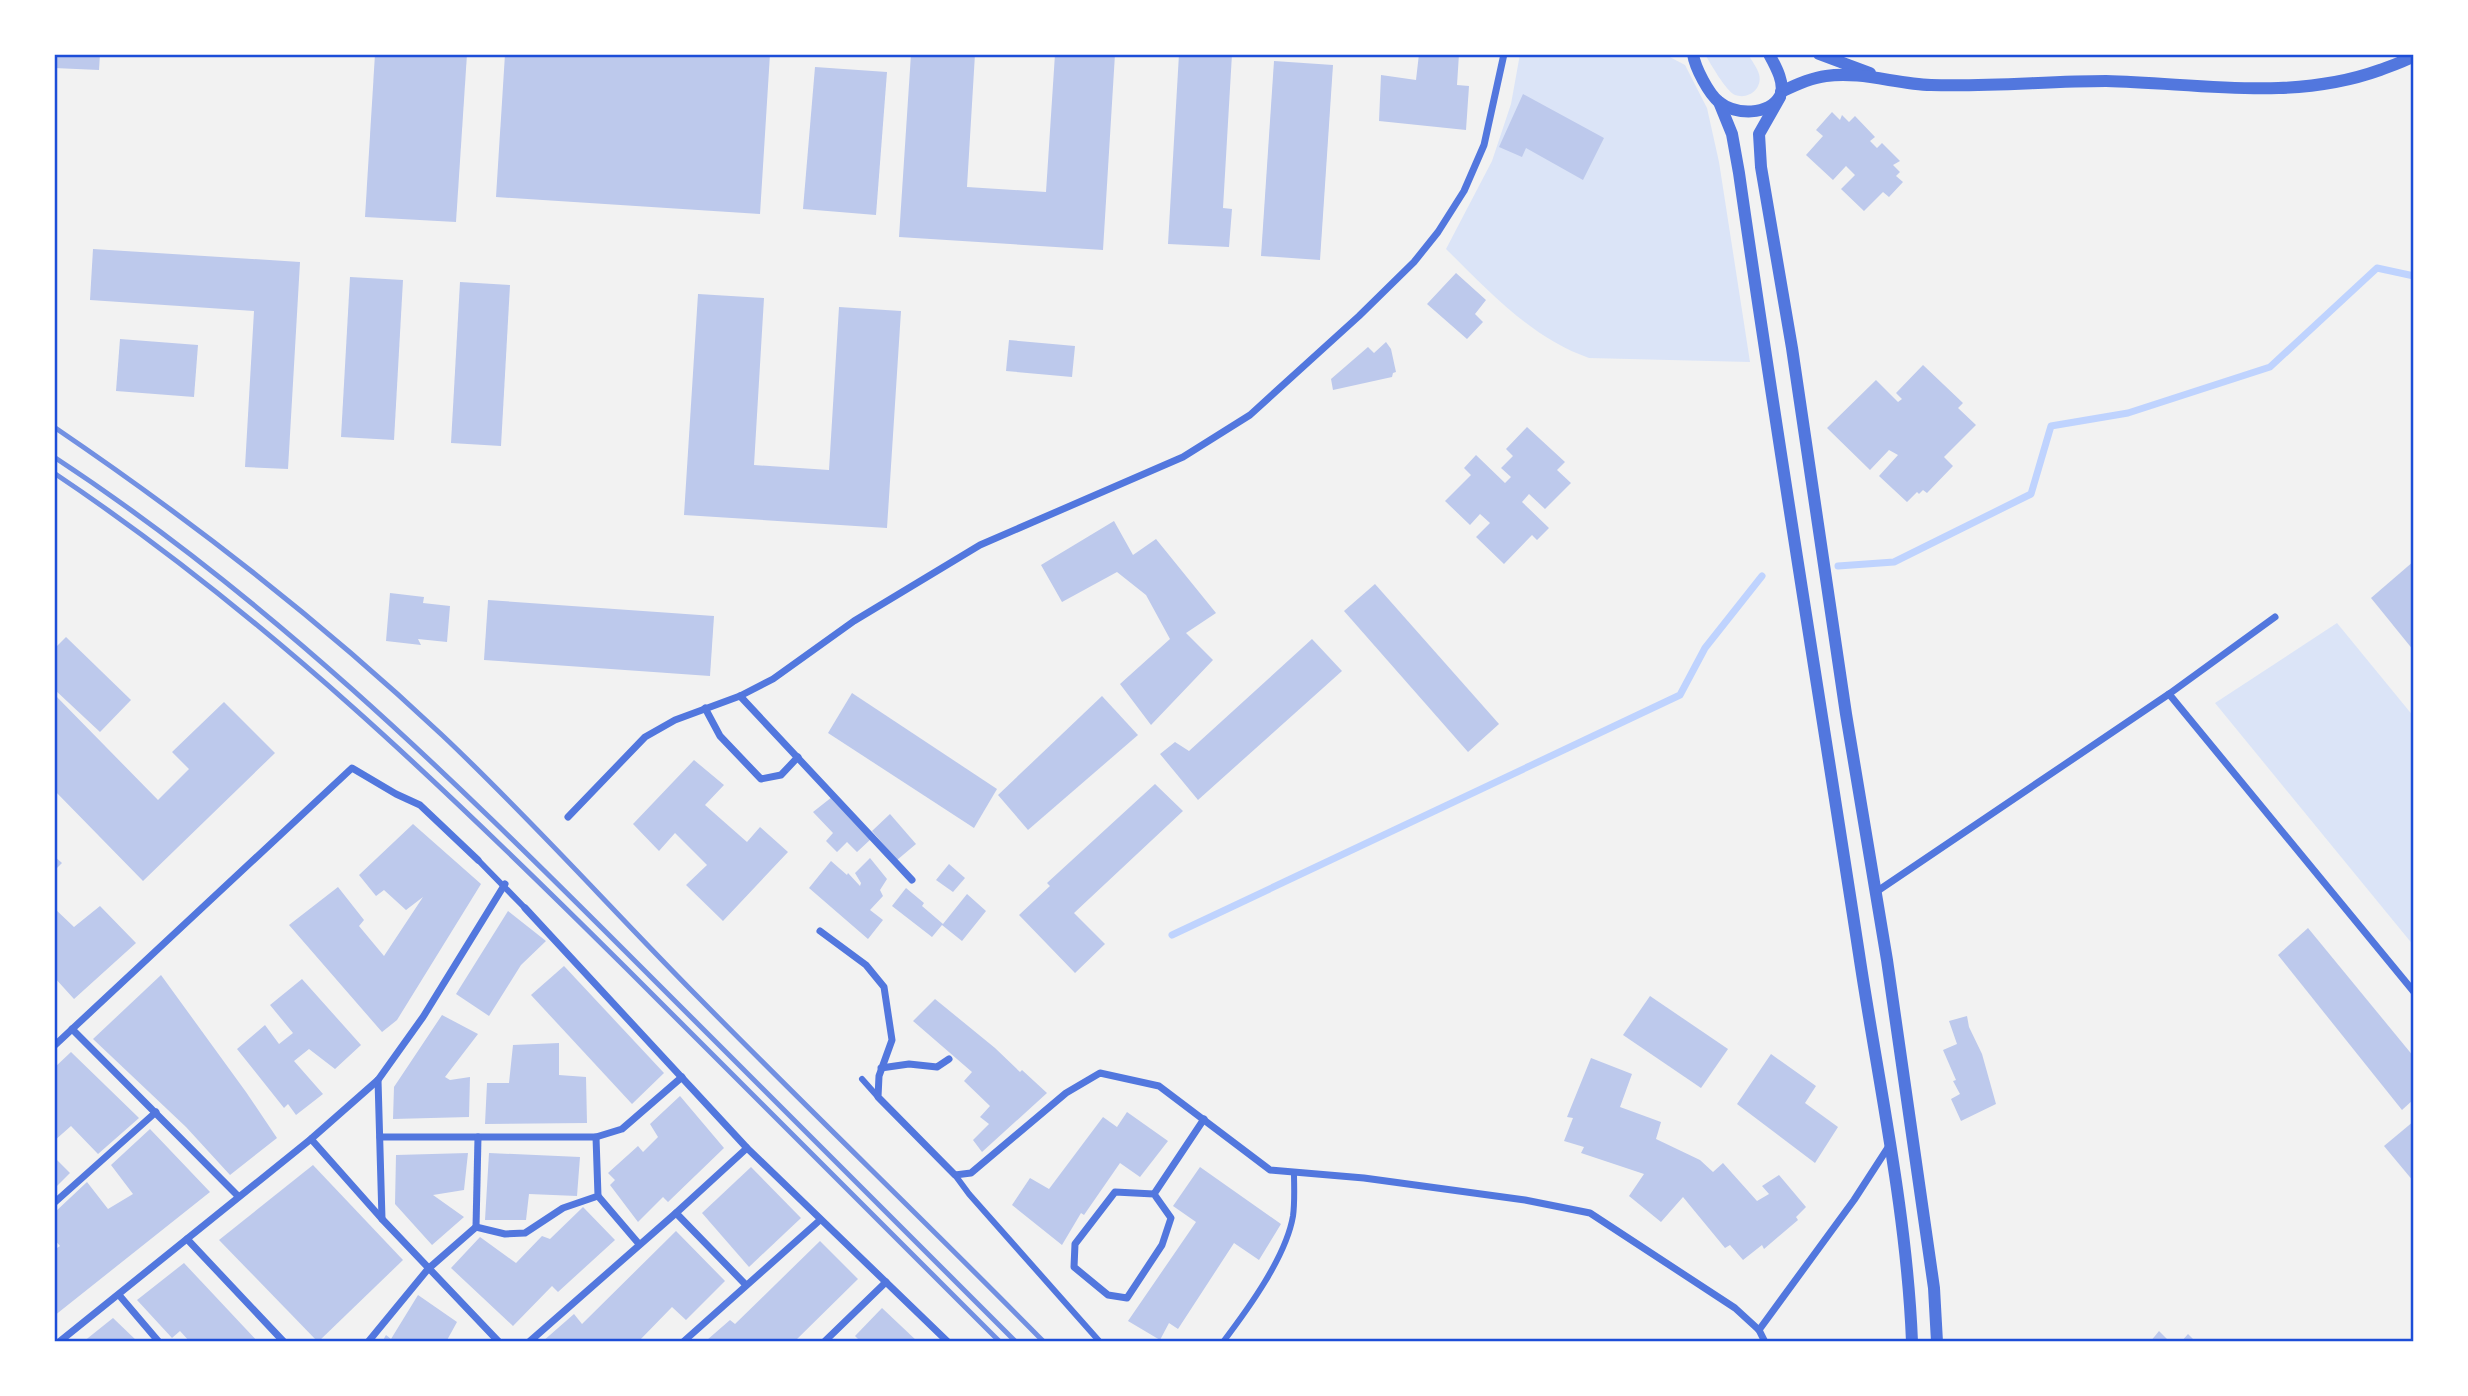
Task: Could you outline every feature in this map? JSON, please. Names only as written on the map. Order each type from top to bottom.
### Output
[{"type":"street","points":[[568,817],[645,737],[675,720],[740,696],[773,679],[853,621],[980,545],[1183,457],[1250,415],[1368,307],[1414,262],[1438,232],[1464,191],[1483,145],[1504,54]]},
{"type":"street","points":[[1769,54],[1781,81],[1780,94],[1759,134],[1761,167],[1792,348],[1846,714],[1876,892],[1932,1275],[1937,1342]]},
{"type":"street","points":[[1819,54],[1890,80]]},
{"type":"street","points":[[1719,102],[1736,109],[1757,111],[1771,104],[1780,94],[1807,80],[1850,75],[1929,85],[2108,81],[2260,90],[2297,89],[2357,78],[2414,56]]},
{"type":"street","points":[[1690,57],[1719,102],[1732,134],[1739,173],[1800,586],[1889,1146],[1910,1293],[1912,1342]]},
{"type":"street","points":[[1876,892],[2169,694],[2275,617]]},
{"type":"street","points":[[2169,694],[2414,992]]},
{"type":"street","points":[[740,696],[912,880]]},
{"type":"street","points":[[705,708],[720,736],[761,779],[781,775],[798,757]]},
{"type":"street","points":[[54,1046],[352,768],[420,806],[505,884],[747,1148],[948,1342]]},
{"type":"street","points":[[59,1342],[311,1139],[378,1080],[423,1017],[505,884]]},
{"type":"street","points":[[820,931],[866,965],[884,987],[892,1040],[879,1076],[878,1097]]},
{"type":"street","points":[[72,1029],[238,1196]]},
{"type":"street","points":[[881,1069],[909,1064],[937,1068],[949,1059]]},
{"type":"street","points":[[955,1175],[971,1173],[1066,1093],[1100,1073],[1159,1086],[1270,1170],[1364,1178],[1512,1198],[1590,1213],[1735,1308],[1759,1330],[1765,1342]]},
{"type":"street","points":[[380,1136],[596,1137],[622,1129],[682,1077]]},
{"type":"street","points":[[862,1079],[955,1175],[1100,1342]]},
{"type":"street","points":[[378,1080],[382,1219]]},
{"type":"street","points":[[54,1203],[156,1112]]},
{"type":"street","points":[[1154,1194],[1204,1119]]},
{"type":"street","points":[[368,1342],[428,1269],[476,1227],[478,1137]]},
{"type":"street","points":[[596,1137],[598,1196],[639,1244]]},
{"type":"street","points":[[311,1139],[428,1269],[499,1342]]},
{"type":"street","points":[[1759,1330],[1854,1200],[1889,1146]]},
{"type":"street","points":[[529,1342],[747,1148]]},
{"type":"street","points":[[1223,1342],[1251,1304],[1286,1241],[1293,1216],[1294,1172]]},
{"type":"street","points":[[1115,1192],[1154,1194],[1171,1218],[1162,1245],[1126,1298],[1108,1294],[1074,1267],[1075,1244],[1115,1192]]},
{"type":"street","points":[[476,1227],[505,1234],[525,1233],[563,1208],[598,1196]]},
{"type":"street","points":[[676,1213],[745,1284]]},
{"type":"street","points":[[683,1342],[820,1220]]},
{"type":"street","points":[[187,1239],[284,1342]]},
{"type":"street","points":[[824,1342],[886,1282]]},
{"type":"street","points":[[119,1295],[159,1342]]},
{"type":"shaded area","points":[[1520,54],[1664,54],[1685,65],[1707,108],[1719,162],[1750,362],[1589,358],[1568,349],[1530,326],[1495,297],[1446,249],[1492,161],[1511,104]]},
{"type":"shaded area","points":[[1705,54],[1748,54],[1759,74],[1757,88],[1745,96],[1735,95],[1723,83]]},
{"type":"shaded area","points":[[2337,623],[2414,717],[2414,946],[2215,703]]},
{"type":"building","points":[[54,54],[100,54],[99,70],[54,68]]},
{"type":"building","points":[[375,54],[467,54],[456,222],[365,217]]},
{"type":"building","points":[[505,54],[770,54],[760,214],[496,197]]},
{"type":"building","points":[[911,54],[975,54],[967,187],[1046,192],[1055,54],[1115,54],[1103,250],[899,237]]},
{"type":"building","points":[[1179,54],[1232,54],[1223,208],[1232,209],[1229,247],[1168,244]]},
{"type":"building","points":[[1419,54],[1459,54],[1457,85],[1469,86],[1466,130],[1379,121],[1381,75],[1416,80]]},
{"type":"building","points":[[1274,61],[1333,65],[1320,260],[1261,256]]},
{"type":"building","points":[[815,67],[887,72],[876,215],[803,209]]},
{"type":"building","points":[[1523,94],[1604,138],[1583,180],[1526,148],[1522,157],[1499,147]]},
{"type":"building","points":[[1832,112],[1840,120],[1842,115],[1849,122],[1855,116],[1875,137],[1870,141],[1877,148],[1882,143],[1900,161],[1893,165],[1900,172],[1896,176],[1903,182],[1889,197],[1883,192],[1864,211],[1841,189],[1855,175],[1846,166],[1833,180],[1806,155],[1823,136],[1816,130]]},
{"type":"building","points":[[93,249],[300,262],[288,469],[245,467],[254,311],[90,300]]},
{"type":"building","points":[[1456,273],[1486,300],[1475,314],[1483,322],[1467,339],[1427,304]]},
{"type":"building","points":[[350,277],[403,280],[394,440],[341,437]]},
{"type":"building","points":[[460,282],[510,285],[501,446],[451,443]]},
{"type":"building","points":[[698,294],[764,298],[754,465],[829,470],[839,307],[901,311],[887,528],[684,515]]},
{"type":"building","points":[[120,339],[198,345],[194,397],[116,391]]},
{"type":"building","points":[[1009,340],[1075,346],[1072,377],[1006,371]]},
{"type":"building","points":[[1386,342],[1391,349],[1396,372],[1392,377],[1333,390],[1331,379],[1368,347],[1374,353]]},
{"type":"building","points":[[1923,365],[1963,403],[1958,408],[1976,425],[1944,457],[1953,466],[1927,493],[1923,490],[1919,494],[1917,492],[1907,502],[1879,476],[1898,455],[1889,450],[1870,470],[1827,428],[1876,380],[1898,402],[1902,399],[1896,393]]},
{"type":"building","points":[[1527,427],[1565,462],[1557,470],[1571,483],[1545,509],[1529,494],[1522,502],[1549,528],[1537,540],[1532,535],[1504,564],[1476,537],[1490,523],[1480,514],[1470,525],[1445,501],[1471,475],[1464,468],[1476,455],[1505,483],[1511,477],[1501,468],[1513,456],[1506,449]]},
{"type":"building","points":[[1114,521],[1133,555],[1156,539],[1216,613],[1186,633],[1213,660],[1151,725],[1120,684],[1170,639],[1146,595],[1117,572],[1062,602],[1041,565]]},
{"type":"building","points":[[2414,561],[2414,651],[2371,598]]},
{"type":"building","points":[[1375,584],[1499,724],[1468,752],[1344,611]]},
{"type":"building","points":[[390,593],[424,597],[423,603],[450,606],[447,642],[418,639],[421,645],[386,641]]},
{"type":"building","points":[[488,600],[714,616],[710,676],[484,660]]},
{"type":"building","points":[[66,637],[131,700],[100,732],[54,689],[54,649]]},
{"type":"building","points":[[1312,639],[1342,671],[1198,800],[1160,754],[1175,742],[1189,751]]},
{"type":"building","points":[[852,693],[997,789],[974,828],[828,733]]},
{"type":"building","points":[[54,694],[158,800],[189,769],[172,752],[224,702],[275,753],[143,881],[54,790]]},
{"type":"building","points":[[1102,696],[1138,735],[1028,830],[998,795]]},
{"type":"building","points":[[694,760],[724,785],[705,805],[747,842],[760,827],[788,852],[723,921],[686,885],[707,865],[675,833],[659,851],[633,824]]},
{"type":"building","points":[[1155,784],[1183,811],[1074,913],[1105,944],[1075,973],[1019,915],[1050,886],[1047,883]]},
{"type":"building","points":[[832,797],[872,838],[857,852],[847,842],[837,852],[826,841],[833,833],[813,812]]},
{"type":"building","points":[[890,814],[916,844],[897,860],[872,831]]},
{"type":"building","points":[[413,824],[481,884],[397,1020],[382,1032],[289,925],[338,887],[364,920],[359,926],[384,956],[423,897],[406,910],[384,890],[376,896],[359,875]]},
{"type":"building","points":[[54,856],[62,863],[54,871]]},
{"type":"building","points":[[870,858],[887,879],[880,890],[883,896],[870,910],[883,920],[868,939],[809,888],[831,861],[860,886],[855,873]]},
{"type":"building","points":[[949,864],[965,878],[953,892],[936,880]]},
{"type":"building","points":[[906,888],[943,924],[967,894],[986,911],[962,941],[942,925],[932,937],[892,906]]},
{"type":"building","points":[[100,906],[136,943],[74,999],[54,977],[54,908],[74,927]]},
{"type":"building","points":[[508,911],[546,941],[521,965],[489,1016],[456,994]]},
{"type":"building","points":[[2308,928],[2414,1057],[2414,1099],[2402,1110],[2278,955]]},
{"type":"building","points":[[564,966],[664,1073],[632,1104],[531,995]]},
{"type":"building","points":[[161,975],[277,1138],[230,1175],[186,1127],[93,1039]]},
{"type":"building","points":[[302,979],[361,1045],[335,1069],[309,1049],[294,1061],[323,1094],[296,1115],[288,1104],[284,1108],[237,1049],[265,1025],[279,1044],[293,1033],[270,1005]]},
{"type":"building","points":[[1650,996],[1728,1049],[1701,1088],[1623,1035]]},
{"type":"building","points":[[935,999],[1047,1093],[982,1152],[973,1140],[989,1124],[980,1117],[990,1106],[964,1081],[972,1072],[913,1021]]},
{"type":"building","points":[[442,1015],[478,1034],[445,1077],[450,1080],[470,1077],[469,1117],[393,1119],[394,1087]]},
{"type":"building","points":[[1967,1016],[1969,1027],[1982,1054],[1996,1104],[1961,1121],[1951,1099],[1960,1094],[1943,1050],[1957,1044],[1949,1021]]},
{"type":"building","points":[[559,1043],[559,1075],[586,1077],[587,1123],[485,1124],[487,1083],[509,1083],[513,1045]]},
{"type":"building","points":[[71,1052],[139,1118],[98,1154],[71,1126],[54,1141],[54,1068]]},
{"type":"building","points":[[1771,1054],[1816,1086],[1805,1103],[1838,1127],[1815,1163],[1737,1104]]},
{"type":"building","points":[[1591,1058],[1632,1074],[1620,1107],[1661,1122],[1656,1139],[1700,1160],[1713,1172],[1723,1163],[1757,1201],[1769,1194],[1762,1186],[1779,1175],[1806,1207],[1796,1217],[1798,1220],[1764,1249],[1762,1245],[1743,1260],[1730,1245],[1725,1248],[1683,1197],[1661,1222],[1629,1196],[1644,1174],[1581,1153],[1584,1147],[1564,1141],[1573,1118],[1567,1117]]},
{"type":"building","points":[[680,1096],[724,1148],[668,1202],[663,1197],[638,1222],[610,1185],[615,1180],[608,1173],[638,1146],[643,1152],[658,1137],[650,1124]]},
{"type":"building","points":[[1127,1112],[1168,1141],[1140,1177],[1120,1163],[1084,1215],[1081,1213],[1062,1245],[1012,1205],[1030,1178],[1049,1189],[1103,1117],[1117,1127]]},
{"type":"building","points":[[2414,1121],[2414,1182],[2384,1146]]},
{"type":"building","points":[[150,1129],[210,1192],[54,1316],[54,1250],[60,1246],[54,1239],[54,1213],[87,1182],[108,1209],[133,1194],[111,1165]]},
{"type":"building","points":[[468,1153],[464,1190],[433,1195],[464,1217],[432,1245],[395,1204],[396,1155]]},
{"type":"building","points":[[489,1153],[580,1157],[577,1196],[529,1194],[526,1220],[485,1220]]},
{"type":"building","points":[[54,1157],[70,1173],[54,1189]]},
{"type":"building","points":[[313,1165],[403,1260],[318,1342],[219,1240]]},
{"type":"building","points":[[751,1167],[801,1218],[749,1267],[702,1213]]},
{"type":"building","points":[[1200,1167],[1281,1224],[1259,1260],[1234,1243],[1178,1329],[1169,1323],[1160,1340],[1128,1321],[1196,1222],[1173,1206]]},
{"type":"building","points":[[583,1207],[615,1240],[558,1292],[552,1286],[513,1326],[451,1268],[480,1237],[516,1263],[542,1236],[550,1239]]},
{"type":"building","points":[[676,1231],[725,1281],[686,1320],[672,1307],[638,1342],[542,1342],[574,1314],[582,1324]]},
{"type":"building","points":[[820,1241],[858,1279],[794,1342],[707,1340],[730,1320],[735,1324]]},
{"type":"building","points":[[184,1263],[258,1342],[190,1342],[180,1331],[172,1338],[137,1300]]},
{"type":"building","points":[[418,1295],[457,1322],[446,1342],[382,1342],[386,1335],[391,1339]]},
{"type":"building","points":[[882,1308],[918,1342],[861,1342],[855,1336]]},
{"type":"building","points":[[113,1318],[138,1342],[83,1342]]},
{"type":"building","points":[[2159,1331],[2170,1342],[2150,1342]]},
{"type":"building","points":[[2188,1334],[2196,1342],[2181,1342]]},
{"type":"waterway","points":[[1838,566],[1894,562],[2031,494],[2051,426],[2128,413],[2270,367],[2377,268],[2414,276]]},
{"type":"waterway","points":[[1172,935],[1680,695],[1705,648],[1762,576]]},
{"type":"railway","points":[[54,427],[155,498],[254,573],[350,652],[442,735],[741,1040],[1044,1342]]},
{"type":"railway","points":[[54,457],[208,568],[281,627],[422,753],[558,884],[1016,1342]]},
{"type":"railway","points":[[54,473],[132,527],[280,644],[421,770],[558,900],[1000,1342]]}]
